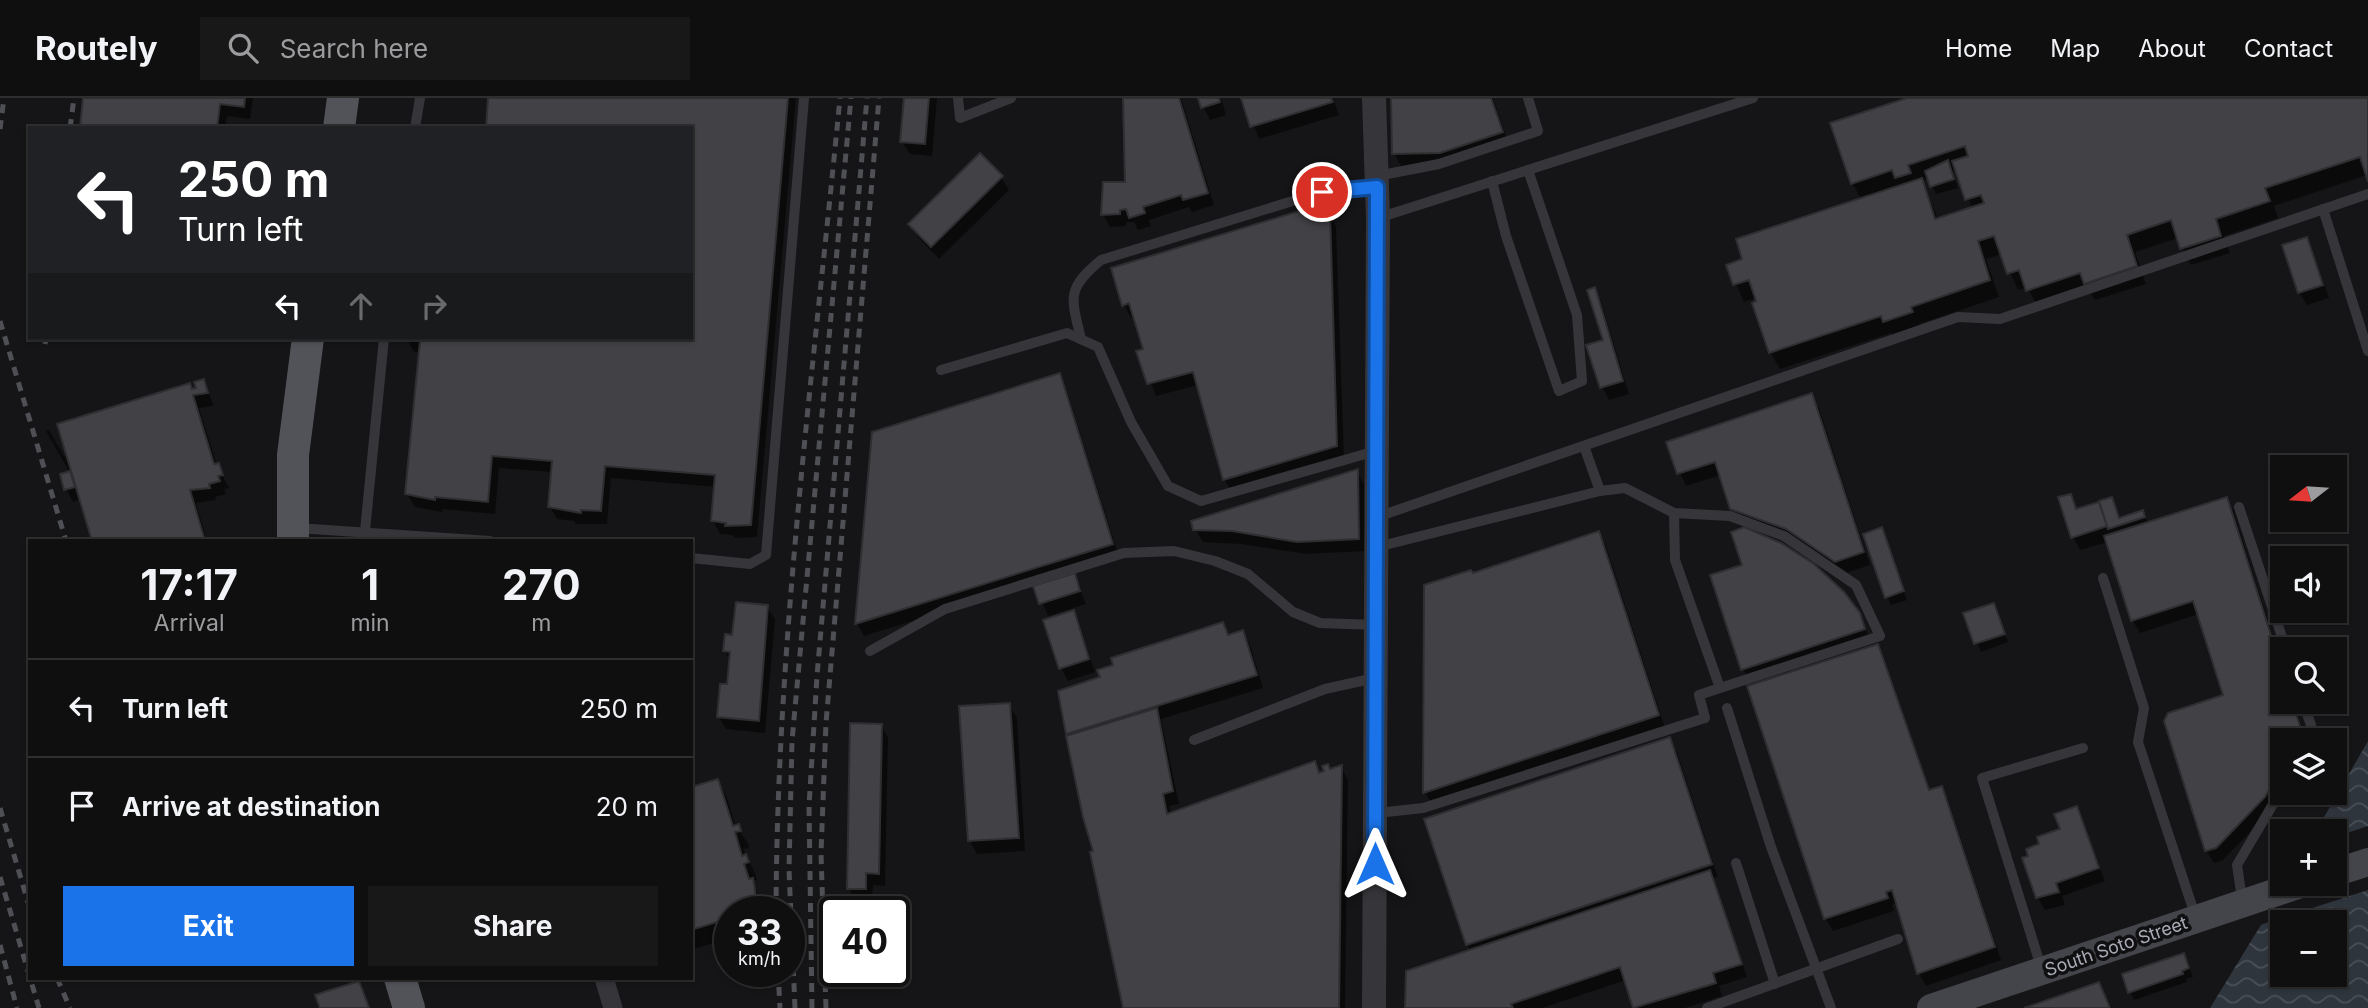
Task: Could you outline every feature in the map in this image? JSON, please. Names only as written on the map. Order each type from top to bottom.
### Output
[{"type":"main road","points":[[339,126],[343,98]]},
{"type":"main road","points":[[293,534],[293,456],[308,340]]},
{"type":"main road","points":[[2347,869],[2368,862]]},
{"type":"main road","name":"South Soto Street","points":[[1931,1008],[2270,894]]},
{"type":"main road","points":[[401,980],[409,1008]]},
{"type":"street","points":[[1374,98],[1378,218],[1374,1008]]},
{"type":"street","points":[[605,980],[613,1008]]},
{"type":"lane","points":[[415,126],[420,98]]},
{"type":"lane","points":[[693,558],[750,564],[766,555],[804,98]]},
{"type":"lane","points":[[958,98],[960,118],[1011,98]]},
{"type":"lane","points":[[1081,339],[1072,301],[1079,279],[1101,260],[1322,192],[1377,181],[1439,164],[1538,131],[1528,98]]},
{"type":"lane","points":[[1378,218],[1753,98]]},
{"type":"lane","points":[[1492,181],[1506,236],[1559,391],[1570,388],[1582,381],[1577,315],[1528,170]]},
{"type":"lane","points":[[1377,517],[1958,317],[2000,318],[2368,194]]},
{"type":"lane","points":[[2323,209],[2368,351]]},
{"type":"lane","points":[[941,370],[1068,333],[1098,347],[1131,422],[1168,486],[1201,501],[1377,451]]},
{"type":"lane","points":[[364,537],[384,340]]},
{"type":"lane","points":[[1584,446],[1601,491]]},
{"type":"lane","points":[[1375,813],[1423,808],[1705,718],[1699,695],[1880,636],[1856,585],[1784,536],[1730,516],[1674,513],[1625,488],[1601,491],[1376,547]]},
{"type":"lane","points":[[2239,507],[2282,637]]},
{"type":"lane","points":[[1674,513],[1675,560],[1720,688]]},
{"type":"lane","points":[[293,534],[427,539]]},
{"type":"lane","points":[[870,651],[945,609],[1124,553],[1174,551],[1215,561],[1248,574],[1293,612],[1320,623],[1376,625]]},
{"type":"lane","points":[[2103,578],[2144,708],[2138,742],[2196,919]]},
{"type":"lane","points":[[1194,740],[1325,689],[1376,678]]},
{"type":"lane","points":[[1727,708],[1771,847],[1831,1008]]},
{"type":"lane","points":[[2042,971],[1982,778],[2082,747]]},
{"type":"lane","points":[[2243,903],[2237,865],[2273,805]]},
{"type":"lane","points":[[1736,863],[1775,984]]},
{"type":"lane","points":[[1707,1008],[1898,939]]},
{"type":"water","points":[[2368,741],[2368,1008],[2210,1008],[2270,910],[2270,987],[2347,987],[2347,910],[2270,910],[2279,896],[2347,896],[2347,819],[2323,819],[2331,805],[2347,805],[2347,777]]},
{"type":"pier","points":[[2368,826],[2368,890],[2306,910],[2270,910],[2270,922],[2257,926],[2274,896],[2347,896],[2347,833]]},
{"type":"building","points":[[83,98],[245,98],[244,107],[220,104],[217,126],[80,126]]},
{"type":"building","points":[[488,98],[788,98],[751,525],[725,526],[726,523],[711,521],[715,475],[605,466],[601,511],[581,510],[581,513],[548,507],[552,461],[492,456],[488,502],[435,497],[435,500],[405,494],[420,341],[415,340],[693,340],[693,126],[486,126]]},
{"type":"building","points":[[904,98],[929,98],[925,144],[900,142]]},
{"type":"building","points":[[1123,98],[1179,98],[1208,193],[1183,200],[1181,195],[1143,207],[1145,213],[1129,218],[1126,209],[1120,210],[1120,214],[1101,215],[1103,182],[1125,182]]},
{"type":"building","points":[[1198,98],[1219,98],[1220,102],[1201,108]]},
{"type":"building","points":[[1241,98],[1331,98],[1333,102],[1250,127]]},
{"type":"building","points":[[1391,98],[1491,98],[1503,132],[1440,153],[1392,154]]},
{"type":"building","points":[[1907,98],[2368,98],[2368,182],[2360,157],[2265,188],[2270,201],[2216,219],[2221,236],[2180,249],[2171,220],[2127,235],[2137,266],[2084,284],[2080,273],[2026,291],[2019,270],[2007,274],[1994,236],[1978,241],[1990,280],[1911,307],[1913,312],[1883,322],[1881,316],[1769,353],[1752,303],[1756,301],[1749,280],[1733,285],[1726,265],[1742,259],[1736,239],[1922,178],[1935,219],[1984,203],[1981,195],[1965,200],[1952,161],[1968,156],[1965,146],[1908,165],[1911,173],[1895,178],[1892,170],[1851,184],[1830,123]]},
{"type":"building","points":[[980,153],[1003,176],[931,247],[908,224]]},
{"type":"building","points":[[1948,160],[1954,179],[1930,187],[1925,171]]},
{"type":"building","points":[[1326,203],[1330,213],[1337,446],[1223,480],[1193,372],[1147,384],[1136,351],[1143,349],[1129,303],[1122,306],[1111,268]]},
{"type":"building","points":[[2307,237],[2323,285],[2298,293],[2282,245]]},
{"type":"building","points":[[1595,287],[1623,381],[1600,388],[1586,345],[1603,340],[1587,290]]},
{"type":"building","points":[[1060,373],[1113,544],[855,624],[872,432]]},
{"type":"building","points":[[204,379],[208,393],[193,395],[214,464],[219,463],[223,475],[218,476],[220,481],[209,484],[210,488],[190,490],[204,539],[91,539],[57,424],[190,383],[192,389],[196,388],[194,382]]},
{"type":"building","points":[[1812,393],[1864,552],[1835,562],[1786,529],[1730,509],[1715,462],[1677,474],[1666,442]]},
{"type":"building","points":[[1358,469],[1359,539],[1297,542],[1232,531],[1193,530],[1191,521]]},
{"type":"building","points":[[70,471],[75,487],[64,490],[60,474]]},
{"type":"building","points":[[2071,494],[2076,509],[2099,502],[2107,526],[2071,538],[2058,497]]},
{"type":"building","points":[[2112,497],[2119,518],[2143,510],[2145,517],[2108,529],[2099,501]]},
{"type":"building","points":[[2227,497],[2272,637],[2270,714],[2296,714],[2301,728],[2270,728],[2270,788],[2265,797],[2216,848],[2205,851],[2164,721],[2168,713],[2223,695],[2193,601],[2131,621],[2104,536]]},
{"type":"building","points":[[1744,527],[1781,543],[1814,564],[1844,592],[1860,613],[1865,629],[1741,670],[1710,575],[1742,565],[1731,532]]},
{"type":"building","points":[[1882,527],[1904,591],[1885,598],[1863,534]]},
{"type":"building","points":[[1599,531],[1659,715],[1423,793],[1424,585],[1471,570],[1473,573]]},
{"type":"building","points":[[1075,573],[1080,591],[1039,604],[1033,586]]},
{"type":"building","points":[[736,602],[768,605],[759,721],[717,717],[720,684],[727,684],[730,652],[723,651],[725,634],[732,635]]},
{"type":"building","points":[[1994,603],[2005,634],[1974,644],[1963,613]]},
{"type":"building","points":[[1074,610],[1089,659],[1059,669],[1043,620]]},
{"type":"building","points":[[1223,622],[1228,635],[1243,630],[1257,675],[1066,734],[1058,691],[1100,677],[1097,670],[1113,665],[1111,658]]},
{"type":"building","points":[[1878,644],[1929,790],[1942,786],[1995,947],[1917,974],[1892,890],[1886,892],[1888,898],[1824,919],[1747,686]]},
{"type":"building","points":[[1010,703],[1019,838],[968,841],[959,706]]},
{"type":"building","points":[[1157,708],[1173,791],[1163,794],[1167,814],[1315,761],[1319,773],[1324,771],[1322,766],[1328,764],[1330,769],[1342,765],[1339,1008],[1123,1008],[1090,852],[1093,851],[1066,736]]},
{"type":"building","points":[[850,723],[882,724],[879,874],[866,873],[866,889],[847,889]]},
{"type":"building","points":[[1670,737],[1712,864],[1466,945],[1424,819]]},
{"type":"building","points":[[718,779],[733,826],[739,824],[741,831],[735,832],[742,856],[746,854],[749,862],[744,864],[749,879],[753,878],[756,896],[714,896],[714,923],[693,929],[693,786]]},
{"type":"building","points":[[2077,806],[2099,868],[2056,883],[2059,892],[2036,898],[2022,858],[2028,856],[2026,849],[2039,844],[2037,837],[2060,829],[2054,814]]},
{"type":"building","points":[[1710,870],[1742,964],[1713,973],[1716,983],[1633,1008],[1620,967],[1511,1004],[1513,1008],[1405,1008],[1406,971]]},
{"type":"building","points":[[2184,953],[2189,968],[2182,971],[2183,974],[2128,993],[2122,974]]},
{"type":"building","points":[[359,981],[369,1008],[320,1008],[315,995]]},
{"type":"building","points":[[2099,982],[2110,1008],[2024,1008]]},
{"type":"railway","points":[[0,129],[4,98]]},
{"type":"railway","points":[[70,126],[74,98]]},
{"type":"railway","points":[[776,896],[778,810],[790,606],[840,98]]},
{"type":"railway","points":[[795,1008],[789,870],[792,741],[851,98]]},
{"type":"railway","points":[[812,1008],[809,806],[817,676],[867,98]]},
{"type":"railway","points":[[826,1008],[821,853],[826,723],[879,98]]},
{"type":"railway","points":[[0,321],[65,539]]},
{"type":"railway","points":[[45,344],[46,340]]},
{"type":"railway","points":[[0,808],[28,902]]},
{"type":"railway","points":[[0,877],[28,971]]},
{"type":"railway","points":[[0,945],[17,1008]]},
{"type":"railway","points":[[31,980],[39,1008]]},
{"type":"railway","points":[[58,980],[70,1008]]},
{"type":"railway","points":[[779,987],[780,1008]]},
{"type":"route","points":[[1322,192],[1377,187],[1375,864]]}]
